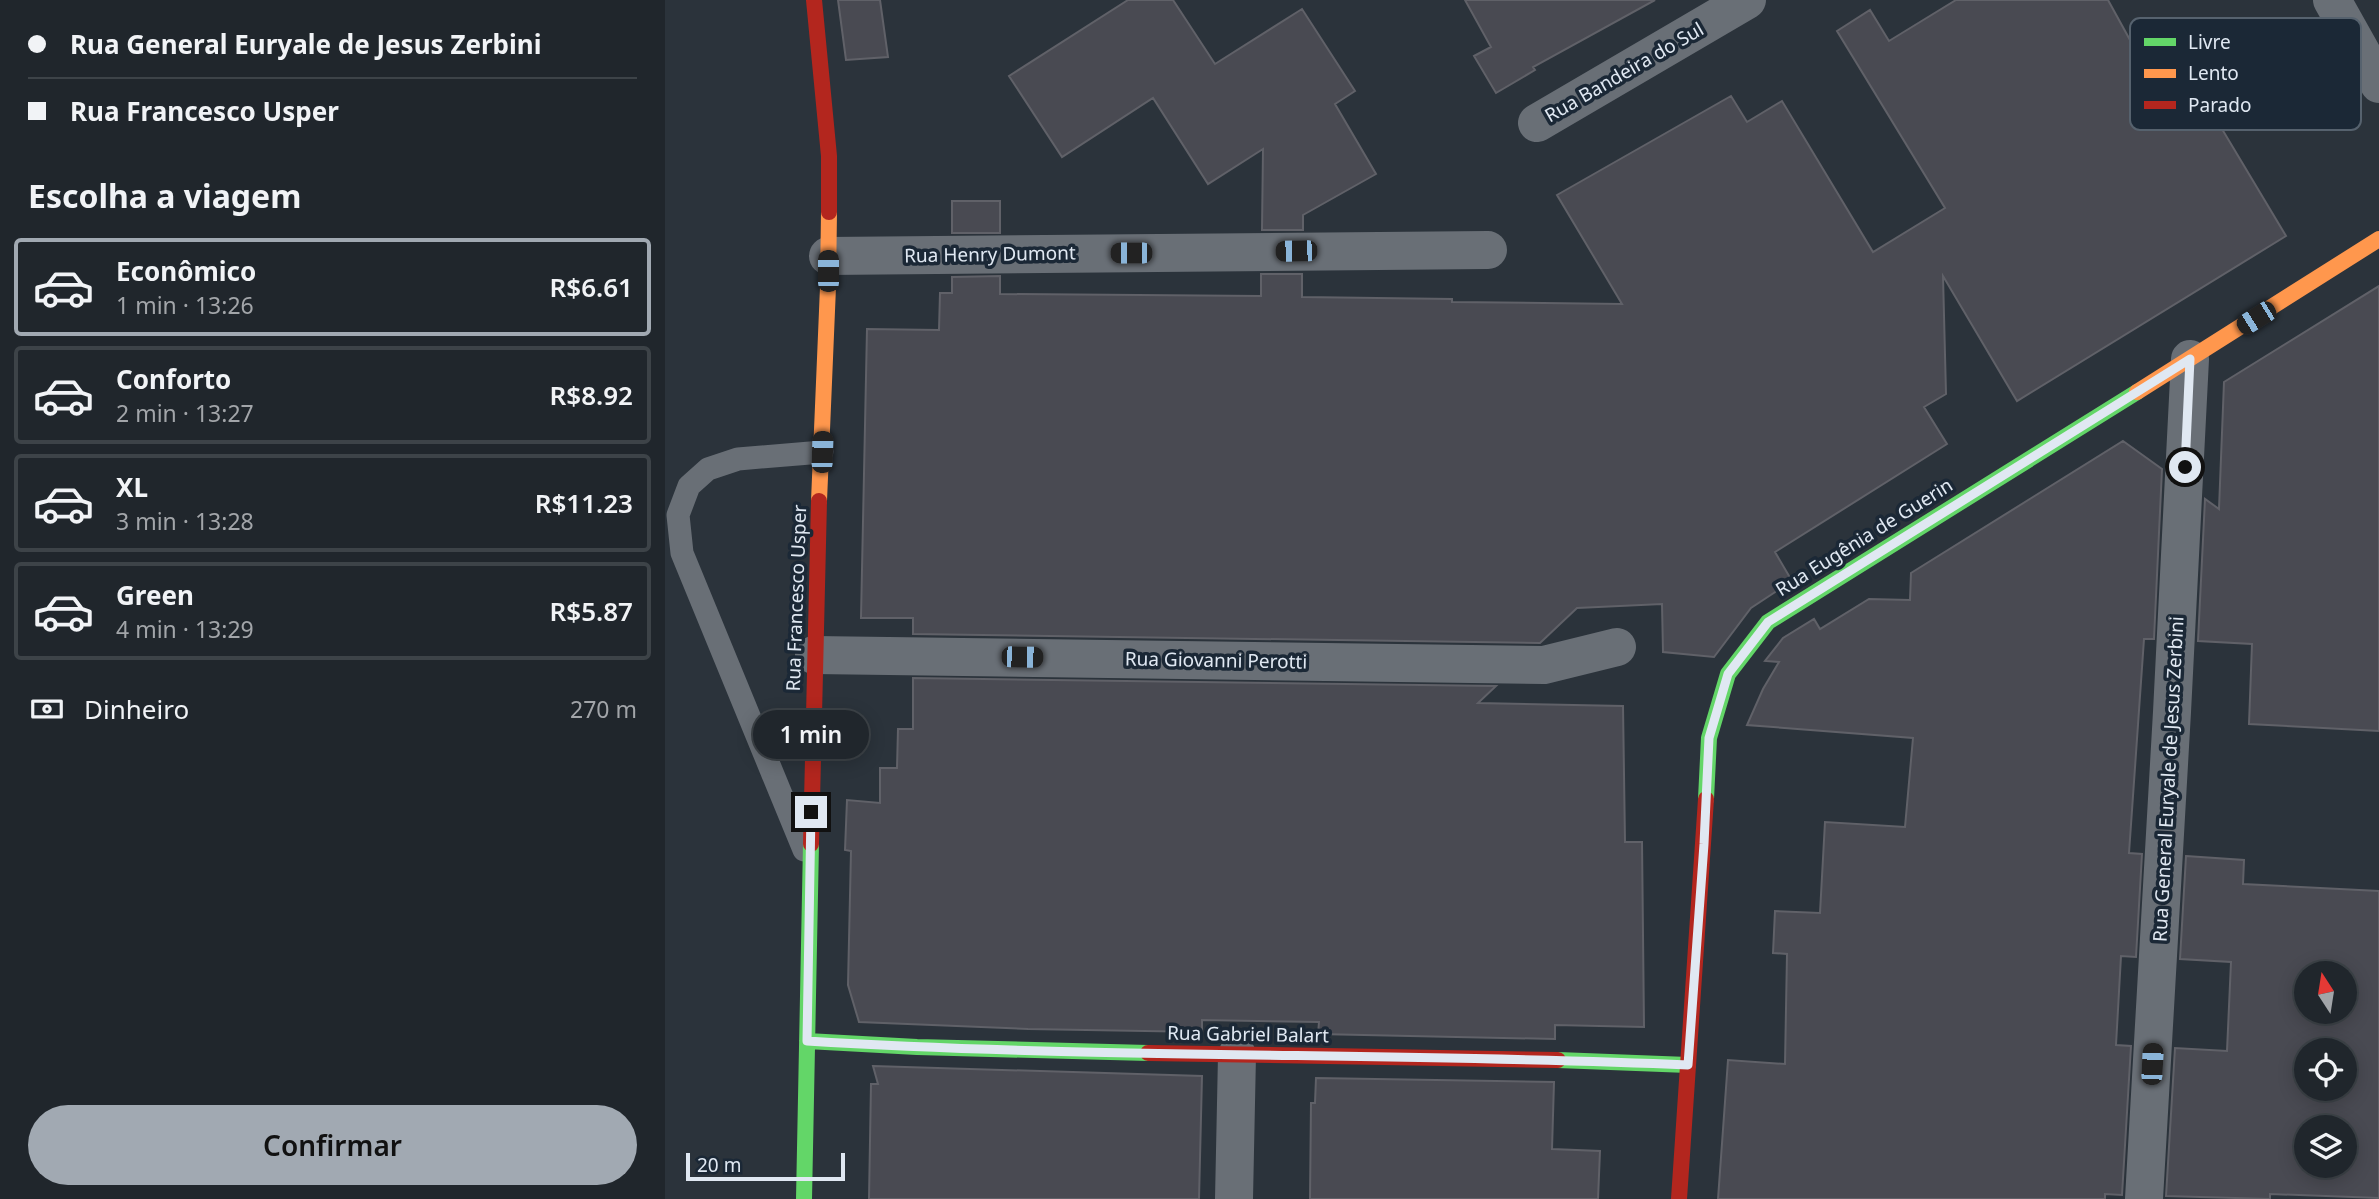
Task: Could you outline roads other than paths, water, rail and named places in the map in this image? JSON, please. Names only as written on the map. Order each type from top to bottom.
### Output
[{"type":"street","name":"Rua Francesco Usper","points":[[804,1199],[814,655],[829,156],[814,0]]},
{"type":"street","name":"Rua Bandeira do Sul","points":[[1537,123],[1746,0]]},
{"type":"street","points":[[2332,0],[2342,18]]},
{"type":"street","points":[[2361,52],[2379,84]]},
{"type":"street","name":"Rua Eugênia de Guerin","points":[[1679,1199],[1709,738],[1728,674],[1768,622],[2379,239]]},
{"type":"street","name":"Rua Henry Dumont","points":[[828,256],[1488,250]]},
{"type":"street","name":"Rua General Euryale de Jesus Zerbini","points":[[2144,1199],[2190,359]]},
{"type":"street","name":"Rua Giovanni Perotti","points":[[814,655],[1544,665],[1616,647]]},
{"type":"street","name":"Rua Gabriel Balart","points":[[807,1041],[876,1046],[1547,1059],[1688,1065]]},
{"type":"street","points":[[1234,1199],[1237,1055]]},
{"type":"lane","points":[[811,864],[682,553],[678,514],[689,486],[708,468],[739,458],[822,452]]}]
